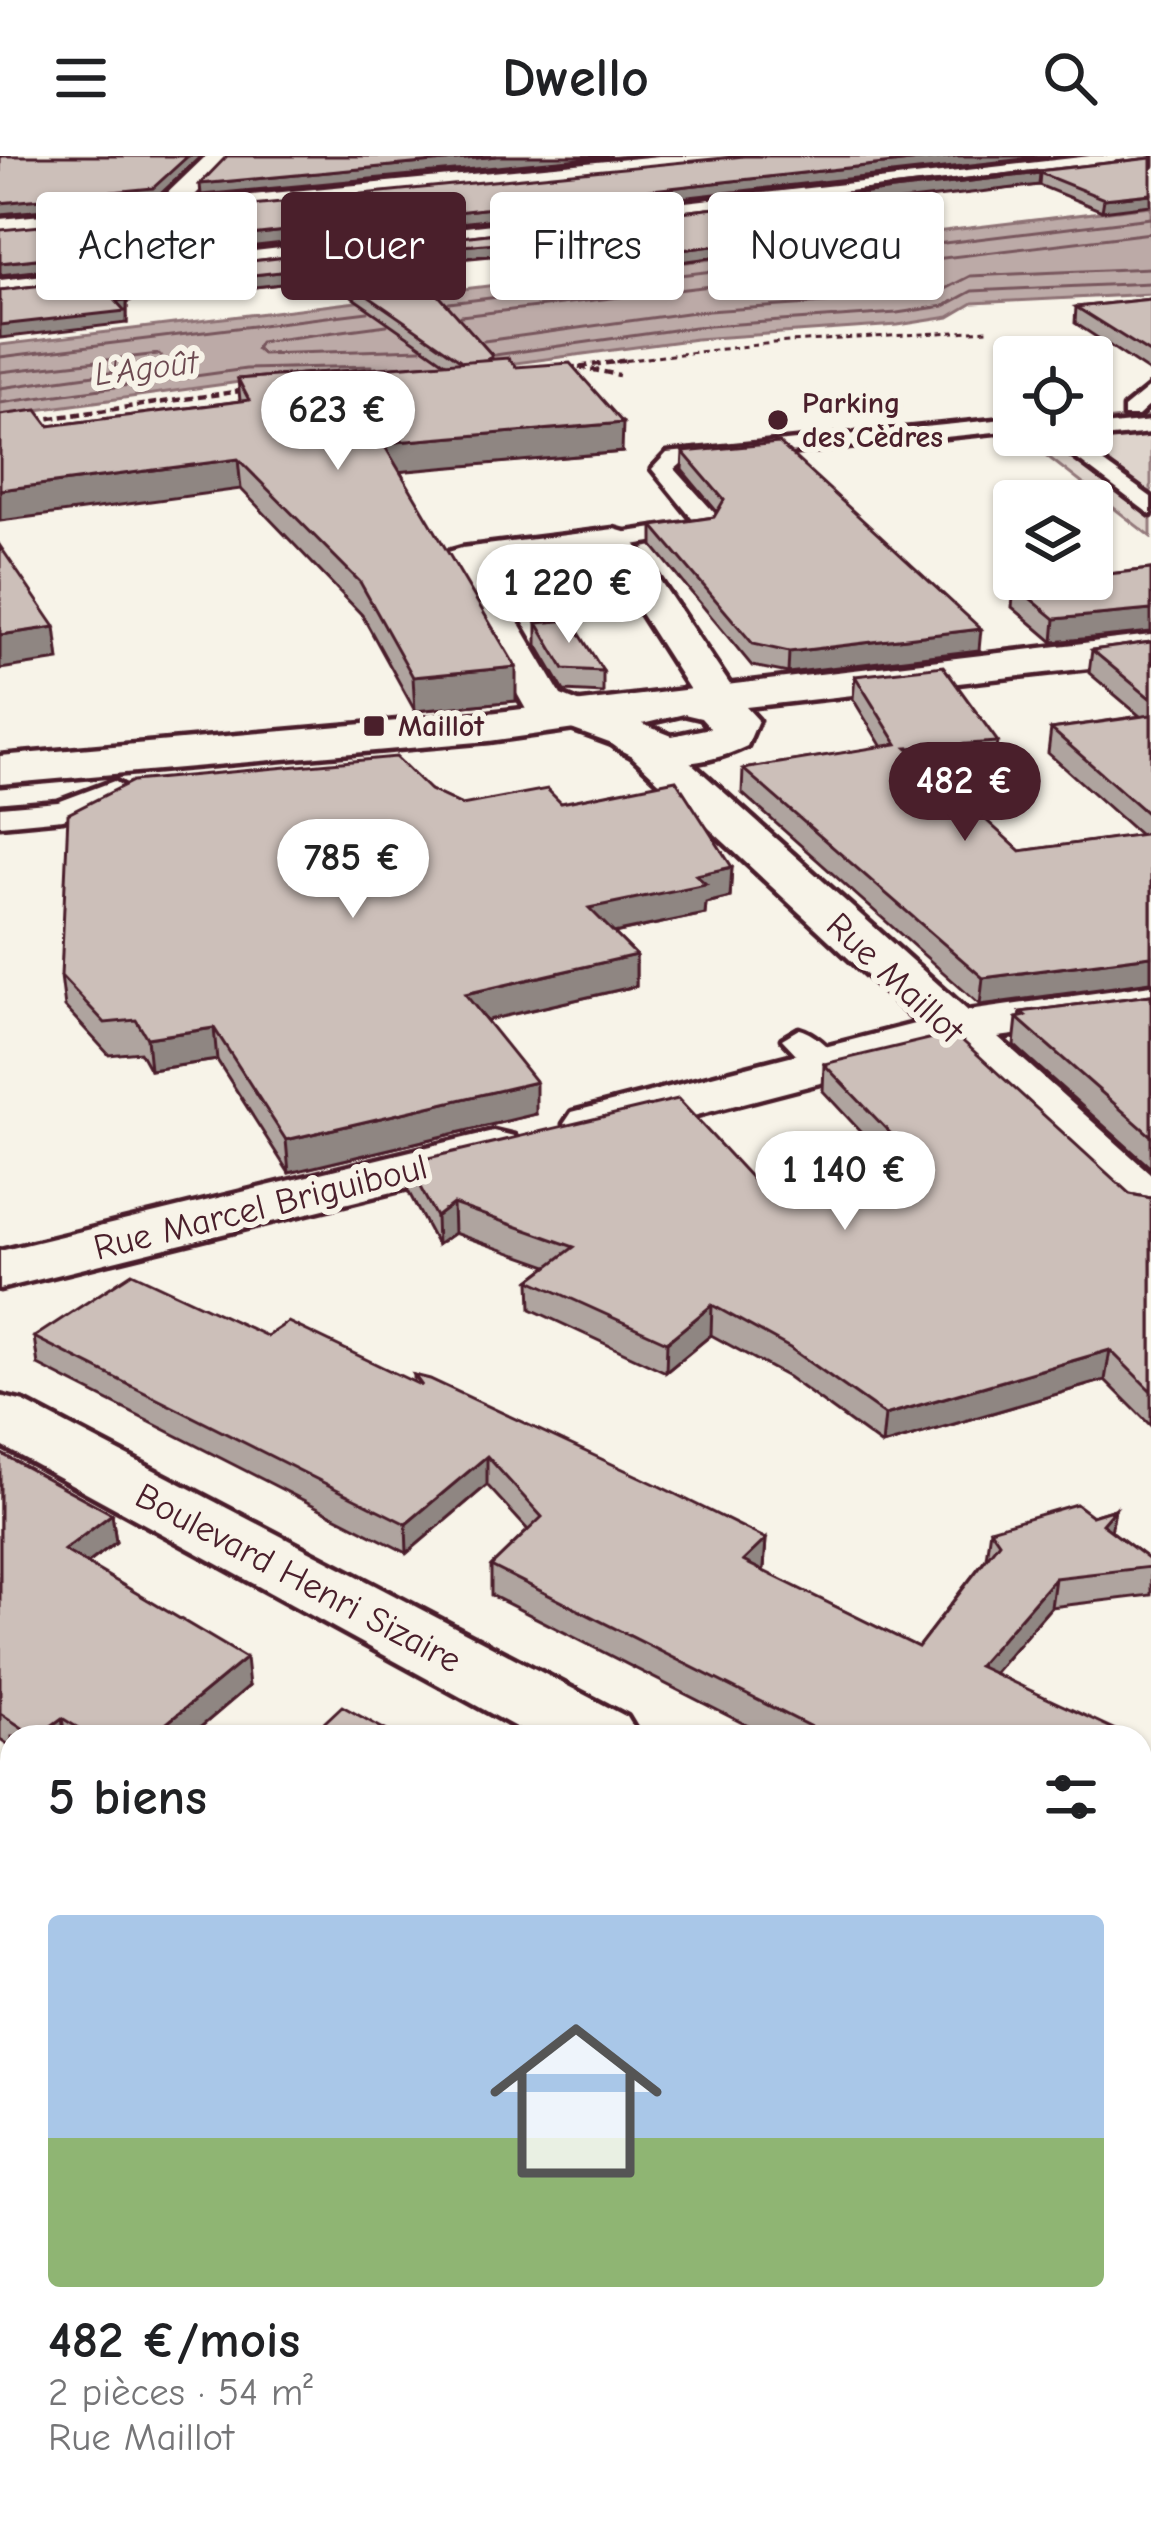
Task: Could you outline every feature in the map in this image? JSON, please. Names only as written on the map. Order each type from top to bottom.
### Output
[{"type":"street","points":[[183,192],[221,156]]},
{"type":"street","points":[[257,203],[740,156],[805,192]]},
{"type":"street","points":[[847,192],[1151,157]]},
{"type":"street","points":[[466,234],[708,208]]},
{"type":"street","points":[[0,228],[36,224]]},
{"type":"street","points":[[0,289],[281,256]]},
{"type":"street","points":[[543,714],[463,560],[614,541],[676,720]]},
{"type":"street","points":[[0,770],[543,714],[676,720],[1151,648]]},
{"type":"street","points":[[0,800],[676,720],[1151,674]]},
{"type":"street","name":"Rue Maillot","points":[[676,720],[953,1031],[1151,1206]]},
{"type":"street","name":"Rue Marcel Briguiboul","points":[[0,1270],[813,1053],[1151,1001]]},
{"type":"street","name":"Boulevard Henri Sizaire","points":[[0,1417],[576,1725]]},
{"type":"lane","points":[[1141,411],[1151,392]]},
{"type":"lane","points":[[614,541],[705,527],[708,518],[663,469],[666,461],[993,426]]},
{"type":"lane","points":[[1113,431],[1151,428]]},
{"type":"lane","points":[[1080,456],[1151,508]]},
{"type":"lane","points":[[0,816],[63,810],[114,789]]},
{"type":"path","points":[[559,369],[773,343],[989,330]]},
{"type":"path","points":[[578,366],[619,375]]},
{"type":"path","points":[[21,422],[265,389]]},
{"type":"shaded area","points":[[1151,416],[1151,537],[1113,507],[1113,480],[1078,480],[1047,456],[1113,456],[1113,420]]},
{"type":"water","name":"L'Agoût","points":[[1151,206],[1151,294],[973,303],[949,317],[898,325],[696,339],[418,376],[247,381],[0,415],[0,345],[373,300],[466,300],[466,289],[490,286],[490,300],[684,300],[684,262],[708,259],[708,300],[944,300],[944,231]]},
{"type":"building","points":[[0,156],[188,156],[153,188],[36,192],[36,199],[0,203]]},
{"type":"building","points":[[227,156],[497,156],[200,184]]},
{"type":"building","points":[[744,156],[955,156],[634,192],[490,192],[490,208],[466,211],[466,192],[382,192]]},
{"type":"building","points":[[1151,158],[1151,194],[1104,199],[1040,173],[855,192]]},
{"type":"building","points":[[281,202],[281,232],[257,234],[257,204]]},
{"type":"building","points":[[708,209],[708,247],[684,250],[684,212]]},
{"type":"building","points":[[36,226],[36,259],[0,263],[0,230]]},
{"type":"building","points":[[490,234],[490,244],[466,246],[466,237]]},
{"type":"building","points":[[281,258],[281,272],[257,275],[257,261]]},
{"type":"building","points":[[36,286],[36,300],[127,300],[116,301],[125,311],[0,325],[0,290]]},
{"type":"building","points":[[1151,299],[1151,354],[1076,307]]},
{"type":"building","points":[[374,300],[443,300],[492,355],[487,360],[463,362]]},
{"type":"building","points":[[508,358],[516,367],[570,363],[623,423],[383,443],[516,667],[413,677],[360,582],[238,459],[0,490],[0,415],[37,410],[49,426],[249,400],[238,379]]},
{"type":"building","points":[[779,443],[981,629],[789,652],[753,644],[653,526],[714,517],[724,500],[683,452]]},
{"type":"building","points":[[0,546],[55,627],[0,635]]},
{"type":"building","points":[[1151,569],[1151,610],[1055,619],[1032,600],[1113,600],[1113,574]]},
{"type":"building","points":[[571,620],[603,671],[564,669],[537,623]]},
{"type":"building","points":[[1151,642],[1151,699],[1092,650]]},
{"type":"building","points":[[943,666],[998,742],[907,748],[1020,851],[1151,833],[1151,956],[983,978],[743,769],[897,744],[855,676]]},
{"type":"building","points":[[1151,715],[1151,817],[1051,729]]},
{"type":"building","points":[[396,757],[430,790],[462,805],[547,789],[561,803],[676,780],[732,867],[696,875],[706,884],[589,908],[636,955],[465,994],[536,1082],[286,1140],[214,1028],[147,1038],[136,1020],[105,1023],[61,976],[68,814],[133,781]]},
{"type":"building","points":[[1151,995],[1151,1136],[1017,1018],[1026,1016],[1021,1012]]},
{"type":"building","points":[[954,1033],[1130,1194],[1151,1198],[1151,1391],[1110,1350],[885,1415],[790,1348],[712,1305],[667,1342],[530,1280],[574,1247],[453,1204],[436,1217],[407,1163],[678,1099],[766,1194],[912,1156],[824,1064]]},
{"type":"building","points":[[132,1273],[267,1336],[288,1322],[422,1386],[414,1375],[430,1379],[766,1539],[743,1561],[918,1647],[999,1542],[990,1529],[1076,1504],[1092,1516],[1115,1509],[1102,1524],[1151,1561],[1151,1567],[1055,1578],[978,1666],[1105,1725],[807,1725],[491,1566],[542,1517],[487,1456],[406,1524],[34,1337]]},
{"type":"building","points":[[0,1453],[112,1514],[64,1550],[246,1658],[165,1725],[73,1725],[62,1718],[52,1725],[18,1725],[0,1713]]},
{"type":"building","points":[[342,1706],[376,1725],[322,1725]]},
{"type":"place","name":"Parking des Cèdres","points":[[778,420]]},
{"type":"place","name":"Maillot","points":[[374,726]]}]
